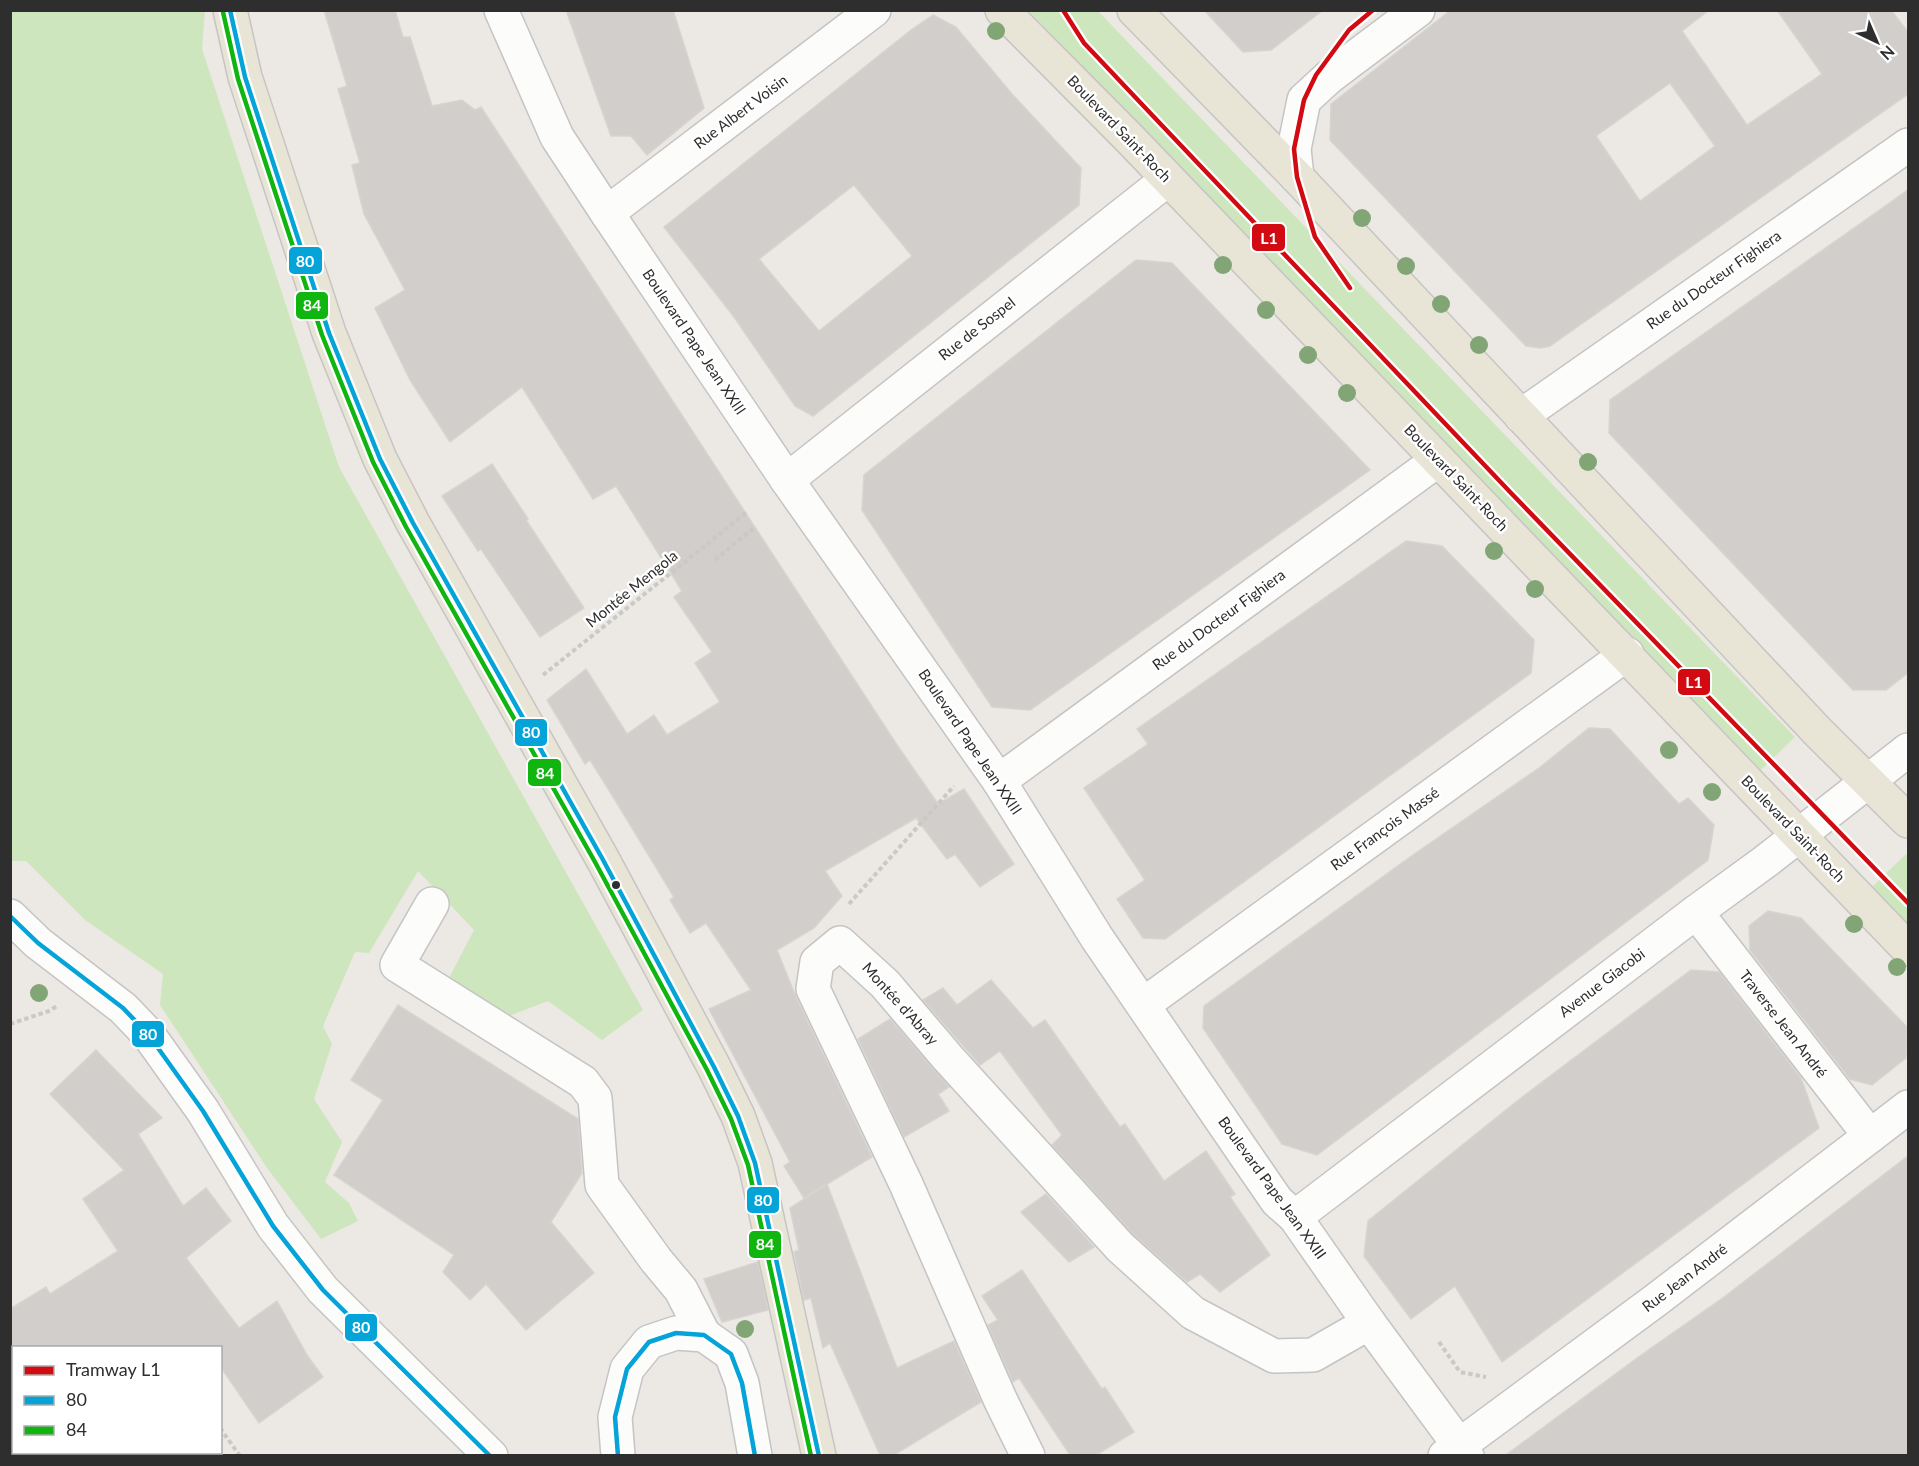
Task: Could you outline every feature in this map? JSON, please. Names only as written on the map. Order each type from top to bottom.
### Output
[{"type":"main road","points":[[230,10],[245,77],[329,333],[380,459],[413,523],[582,820],[738,1116],[755,1163],[819,1455]]},
{"type":"main road","name":"Boulevard Saint-Roch","points":[[1002,10],[1627,654],[1908,949]]},
{"type":"main road","points":[[1134,10],[1297,177],[1810,723],[1908,821]]},
{"type":"street","name":"Boulevard Pape Jean XXIII","points":[[501,10],[557,137],[607,213],[787,480],[990,768],[1097,938],[1277,1201],[1295,1217],[1457,1452]]},
{"type":"street","name":"Rue Albert Voisin","points":[[607,213],[874,10]]},
{"type":"street","points":[[1297,177],[1294,149],[1304,100],[1329,77],[1418,10]]},
{"type":"street","name":"Rue du Docteur Fighiera","points":[[1521,416],[1908,145]]},
{"type":"street","name":"Rue de Sospel","points":[[787,480],[1168,179]]},
{"type":"street","name":"Rue du Docteur Fighiera","points":[[990,768],[1438,460]]},
{"type":"street","name":"Rue François Massé","points":[[1144,1004],[1627,654]]},
{"type":"street","name":"Avenue Giacobi","points":[[1295,1217],[1799,836],[1908,750]]},
{"type":"street","points":[[432,904],[397,965],[583,1082],[595,1098],[602,1185],[656,1260],[681,1290],[704,1335],[731,1354],[742,1383],[755,1455]]},
{"type":"street","name":"Traverse Jean André","points":[[1696,912],[1870,1136]]},
{"type":"street","points":[[10,916],[38,944],[123,1008],[148,1034],[203,1111],[273,1226],[323,1290],[491,1455]]},
{"type":"street","points":[[840,943],[817,962],[813,989],[906,1184],[1000,1399],[1028,1455]]},
{"type":"street","name":"Montée d'Abray","points":[[840,943],[885,984],[948,1058],[1120,1247],[1193,1313],[1274,1356],[1313,1355],[1369,1323]]},
{"type":"street","name":"Rue Jean André","points":[[1457,1452],[1908,1107]]},
{"type":"street","points":[[618,1455],[615,1417],[627,1369],[649,1342],[676,1333],[704,1335]]},
{"type":"path","name":"Montée Mengola","points":[[542,676],[746,513]]},
{"type":"path","points":[[715,560],[755,527]]},
{"type":"path","points":[[840,943],[838,916],[990,768]]},
{"type":"path","points":[[10,1024],[49,1011],[64,1001]]},
{"type":"path","points":[[1439,1342],[1460,1372],[1489,1377]]},
{"type":"path","points":[[222,1431],[240,1455]]},
{"type":"green space","points":[[11,11],[205,11],[202,49],[339,467],[643,1010],[602,1040],[548,1001],[501,1019],[447,982],[474,930],[418,871],[369,953],[355,952],[323,1026],[332,1044],[314,1099],[342,1142],[325,1182],[349,1203],[358,1221],[321,1239],[267,1168],[160,1005],[163,974],[85,920],[26,861],[11,861]]},
{"type":"green space","points":[[1029,11],[1098,11],[1795,737],[1761,770]]},
{"type":"green space","points":[[1906,854],[1908,857],[1908,924],[1872,887]]},
{"type":"building","points":[[324,10],[395,10],[403,37],[410,37],[432,106],[462,100],[475,110],[481,107],[897,745],[938,804],[964,789],[1014,864],[980,887],[955,854],[947,859],[916,818],[825,871],[842,896],[814,928],[777,950],[796,997],[872,1157],[804,1198],[784,1166],[790,1162],[709,1009],[751,990],[706,923],[690,933],[670,900],[674,897],[615,800],[590,760],[585,764],[547,700],[586,669],[627,734],[654,715],[667,735],[720,702],[695,663],[712,652],[674,597],[682,591],[616,486],[593,499],[522,387],[450,442],[410,380],[375,308],[405,290],[364,214],[352,165],[360,163],[338,89],[347,86]]},
{"type":"building","points":[[566,10],[673,10],[704,108],[647,155],[631,136],[611,136]]},
{"type":"building","points":[[1204,10],[1323,10],[1271,50],[1243,52]]},
{"type":"building","points":[[1451,10],[1709,10],[1682,31],[1747,125],[1822,74],[1777,10],[1891,10],[1908,32],[1908,94],[1550,346],[1541,348],[1526,346],[1330,140],[1331,104]],"holes":[[[1670,83],[1715,146],[1640,201],[1596,136]]]},
{"type":"building","points":[[933,15],[956,27],[1012,94],[1081,168],[1079,205],[813,416],[795,406],[734,317],[664,227],[911,30]],"holes":[[[854,185],[912,256],[819,331],[759,259]]]},
{"type":"building","points":[[1908,190],[1908,673],[1886,690],[1853,690],[1609,433],[1610,400]]},
{"type":"building","points":[[1136,260],[1172,263],[1370,470],[1030,710],[992,707],[862,510],[864,475]]},
{"type":"building","points":[[492,464],[584,608],[540,637],[481,549],[478,551],[442,496]]},
{"type":"building","points":[[1406,541],[1442,546],[1534,640],[1531,673],[1165,939],[1143,938],[1117,899],[1145,880],[1084,788],[1148,744],[1137,729]]},
{"type":"building","points":[[1589,728],[1610,729],[1679,804],[1688,798],[1714,825],[1708,860],[1317,1155],[1282,1144],[1203,1028],[1204,1006],[1410,857],[1539,768]]},
{"type":"building","points":[[1768,911],[1801,918],[1907,1027],[1906,1058],[1872,1085],[1850,1079],[1750,950],[1749,926]]},
{"type":"building","points":[[1691,970],[1719,972],[1801,1078],[1819,1128],[1502,1362],[1455,1286],[1411,1319],[1364,1256],[1368,1221],[1517,1101]]},
{"type":"building","points":[[991,980],[1033,1028],[1045,1020],[1120,1127],[1125,1124],[1164,1181],[1206,1151],[1235,1194],[1230,1197],[1270,1255],[1220,1292],[1200,1274],[1187,1282],[1133,1234],[1052,1145],[1062,1135],[1000,1051],[980,1065],[923,1000],[943,988],[957,1005]]},
{"type":"building","points":[[398,1005],[578,1119],[582,1173],[551,1222],[594,1273],[526,1330],[486,1284],[470,1300],[443,1272],[454,1255],[334,1175],[383,1100],[351,1080]]},
{"type":"building","points":[[890,1019],[949,1087],[938,1094],[949,1111],[904,1137],[858,1039]]},
{"type":"building","points":[[96,1050],[162,1118],[138,1134],[183,1206],[206,1188],[231,1221],[186,1258],[239,1328],[277,1301],[307,1355],[323,1377],[259,1423],[222,1369],[222,1346],[10,1347],[10,1309],[46,1287],[50,1294],[118,1251],[83,1199],[124,1170],[50,1094]]},
{"type":"building","points":[[1908,1156],[1908,1455],[1506,1455],[1724,1297]]},
{"type":"building","points":[[827,1184],[897,1368],[954,1341],[981,1402],[894,1455],[880,1455],[830,1343],[823,1348],[811,1298],[804,1300],[794,1252],[799,1250],[790,1208]]},
{"type":"building","points":[[1046,1194],[1094,1247],[1069,1262],[1021,1212]]},
{"type":"building","points":[[758,1262],[768,1310],[722,1322],[704,1279]]},
{"type":"building","points":[[1022,1270],[1102,1389],[1105,1387],[1134,1432],[1096,1455],[1070,1455],[1019,1378],[1013,1382],[988,1325],[998,1320],[982,1296]]},
{"type":"tram line","name":"L1","points":[[1063,10],[1084,43],[1153,116],[1511,493],[1908,903]]},
{"type":"tram line","name":"L1","points":[[1350,288],[1315,237],[1297,177],[1294,149],[1304,100],[1316,75],[1349,30],[1373,10]]},
{"type":"transit line","name":"80","points":[[230,10],[245,77],[329,333],[380,459],[413,523],[602,858],[738,1116],[755,1163],[819,1456]]},
{"type":"transit line","name":"84","points":[[223,12],[238,79],[322,335],[373,462],[406,527],[595,862],[731,1119],[748,1165],[811,1456]]},
{"type":"transit line","name":"80","points":[[10,916],[38,943],[123,1008],[148,1034],[203,1111],[273,1226],[323,1290],[490,1456]]},
{"type":"transit line","name":"80","points":[[618,1456],[615,1417],[627,1369],[649,1342],[676,1333],[704,1335],[731,1354],[742,1383],[755,1456]]}]
